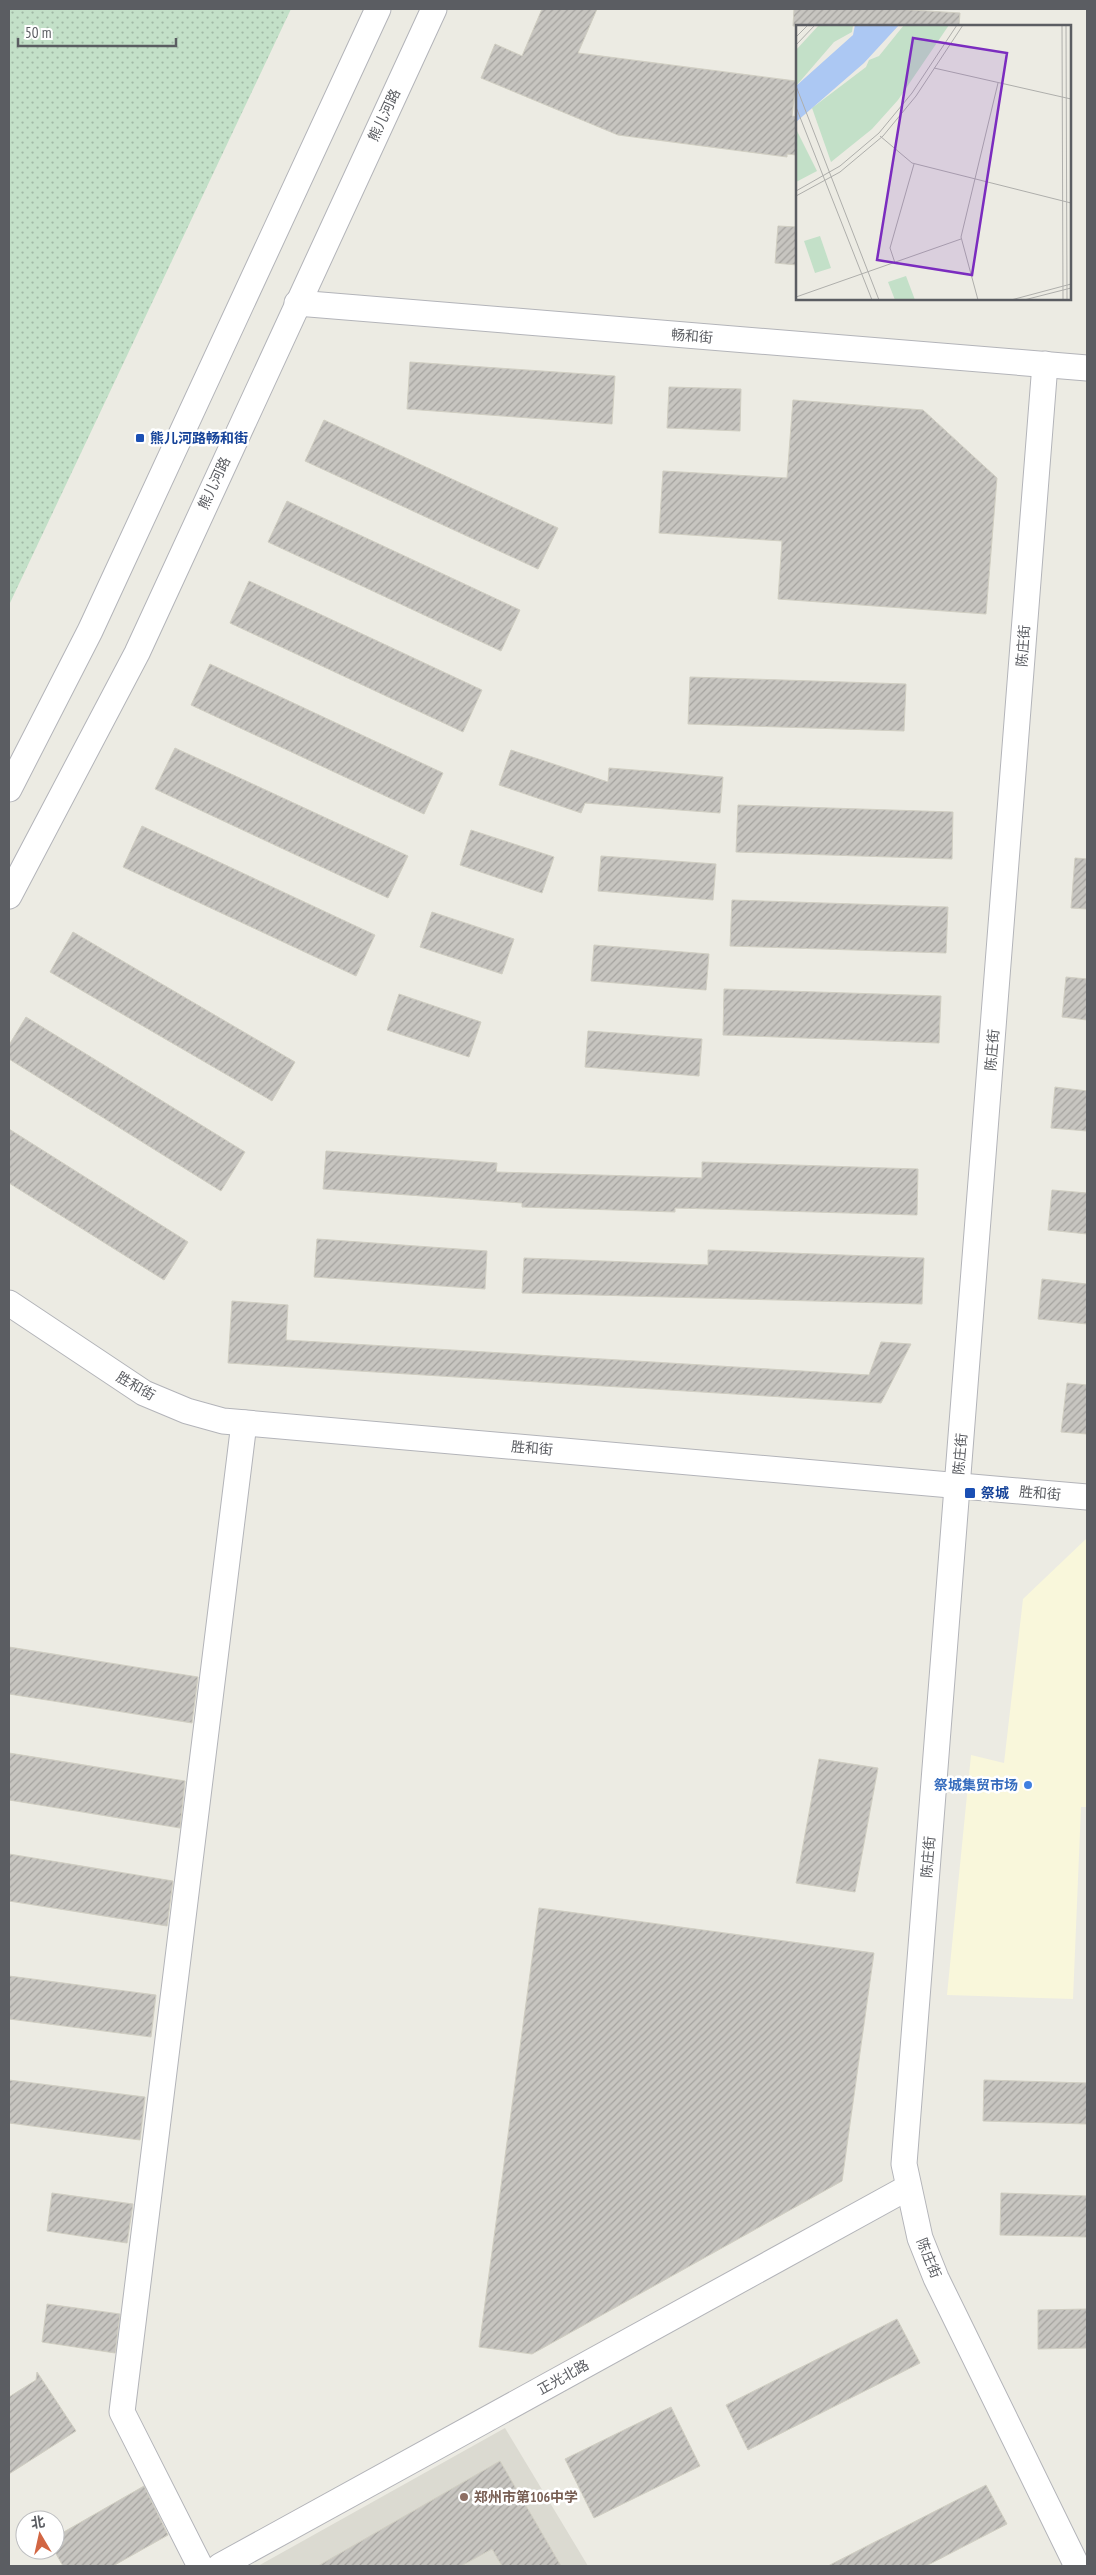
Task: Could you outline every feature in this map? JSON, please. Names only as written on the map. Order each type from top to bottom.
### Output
[{"type":"street","points":[[9,788],[90,631],[378,9]]},
{"type":"street","name":"熊儿河路","points":[[9,896],[137,653],[434,9]]},
{"type":"street","name":"畅和街","points":[[298,303],[1087,368]]},
{"type":"street","name":"陈庄街","points":[[1045,364],[904,2155],[907,2188],[920,2238],[936,2278],[1077,2566]]},
{"type":"street","name":"胜和街","points":[[9,1303],[144,1393],[187,1411],[223,1421],[1087,1497]]},
{"type":"street","points":[[200,2566],[122,2412],[244,1423]]},
{"type":"street","name":"正光北路","points":[[220,2566],[907,2188]]},
{"type":"shaded area","name":"祭城集贸市场","points":[[1087,1538],[1087,1807],[1081,1807],[1073,1999],[947,1995],[971,1755],[1004,1763],[1023,1599]]},
{"type":"shaded area","name":"郑州市第106中学","points":[[505,2428],[588,2566],[258,2566]]},
{"type":"green space","points":[[9,9],[291,9],[9,605]]},
{"type":"building","points":[[542,9],[597,9],[578,53],[796,81],[792,116],[796,117],[796,155],[787,154],[787,157],[618,135],[481,78],[495,44],[522,56]]},
{"type":"building","points":[[794,9],[896,9],[960,13],[959,25],[793,26]]},
{"type":"building","points":[[778,226],[796,227],[796,265],[775,263]]},
{"type":"building","points":[[410,362],[615,376],[612,424],[407,409]]},
{"type":"building","points":[[669,387],[741,389],[740,431],[667,428]]},
{"type":"building","points":[[793,400],[923,410],[997,478],[986,614],[778,599],[782,541],[659,533],[663,471],[787,478]]},
{"type":"building","points":[[324,420],[558,528],[538,569],[305,461]]},
{"type":"building","points":[[287,501],[520,610],[501,651],[268,542]]},
{"type":"building","points":[[249,581],[482,690],[463,732],[230,623]]},
{"type":"building","points":[[210,664],[443,773],[424,814],[191,705]]},
{"type":"building","points":[[690,677],[906,684],[904,731],[688,724]]},
{"type":"building","points":[[175,748],[408,856],[388,898],[155,789]]},
{"type":"building","points":[[511,750],[608,782],[609,768],[723,777],[720,813],[585,803],[581,813],[499,785]]},
{"type":"building","points":[[738,805],[953,812],[952,859],[736,852]]},
{"type":"building","points":[[142,826],[375,935],[356,976],[123,867]]},
{"type":"building","points":[[471,830],[554,857],[542,893],[460,865]]},
{"type":"building","points":[[601,856],[716,864],[713,900],[598,891]]},
{"type":"building","points":[[1075,858],[1087,859],[1087,909],[1071,908]]},
{"type":"building","points":[[732,900],[948,907],[946,953],[730,946]]},
{"type":"building","points":[[432,912],[514,939],[502,974],[420,947]]},
{"type":"building","points":[[73,932],[295,1062],[272,1101],[50,972]]},
{"type":"building","points":[[594,945],[709,954],[706,990],[591,981]]},
{"type":"building","points":[[1066,977],[1087,979],[1087,1020],[1062,1017]]},
{"type":"building","points":[[724,989],[941,996],[939,1043],[723,1035]]},
{"type":"building","points":[[399,994],[481,1022],[469,1057],[387,1030]]},
{"type":"building","points":[[26,1017],[245,1152],[221,1191],[9,1059],[9,1045]]},
{"type":"building","points":[[588,1031],[702,1039],[699,1076],[585,1067]]},
{"type":"building","points":[[1055,1087],[1087,1091],[1087,1131],[1051,1128]]},
{"type":"building","points":[[9,1129],[188,1242],[164,1280],[9,1183]]},
{"type":"building","points":[[326,1151],[497,1163],[496,1172],[702,1178],[702,1162],[918,1169],[917,1215],[675,1208],[675,1212],[522,1207],[522,1203],[323,1189]]},
{"type":"building","points":[[1052,1190],[1087,1193],[1087,1234],[1048,1230]]},
{"type":"building","points":[[317,1239],[487,1251],[485,1289],[314,1277]]},
{"type":"building","points":[[708,1250],[924,1258],[922,1304],[522,1293],[524,1258],[708,1265]]},
{"type":"building","points":[[1042,1279],[1087,1284],[1087,1324],[1038,1319]]},
{"type":"building","points":[[232,1301],[288,1305],[286,1340],[869,1375],[881,1342],[911,1344],[881,1403],[228,1363]]},
{"type":"building","points":[[1067,1383],[1087,1385],[1087,1434],[1061,1432]]},
{"type":"building","points":[[9,1647],[198,1677],[192,1723],[9,1694]]},
{"type":"building","points":[[9,1753],[185,1781],[180,1828],[9,1800]]},
{"type":"building","points":[[819,1759],[878,1768],[855,1892],[796,1883]]},
{"type":"building","points":[[9,1854],[173,1881],[167,1926],[9,1901]]},
{"type":"building","points":[[539,1908],[874,1953],[842,2181],[532,2354],[479,2347]]},
{"type":"building","points":[[9,1976],[156,1995],[151,2037],[9,2019]]},
{"type":"building","points":[[9,2080],[145,2097],[140,2140],[9,2123]]},
{"type":"building","points":[[984,2080],[1087,2083],[1087,2124],[983,2121]]},
{"type":"building","points":[[52,2193],[133,2204],[127,2243],[47,2231]]},
{"type":"building","points":[[1001,2193],[1087,2196],[1087,2237],[1000,2235]]},
{"type":"building","points":[[47,2304],[120,2314],[115,2353],[42,2342]]},
{"type":"building","points":[[1087,2309],[1087,2348],[1038,2349],[1038,2310]]},
{"type":"building","points":[[897,2319],[920,2363],[748,2450],[726,2405]]},
{"type":"building","points":[[37,2372],[76,2431],[9,2474],[9,2397],[36,2380]]},
{"type":"building","points":[[671,2407],[700,2466],[594,2518],[565,2459]]},
{"type":"building","points":[[500,2461],[561,2566],[502,2566],[492,2549],[461,2566],[318,2566]]},
{"type":"building","points":[[986,2485],[1007,2524],[926,2566],[828,2566]]},
{"type":"building","points":[[144,2486],[168,2535],[113,2566],[63,2566],[60,2560],[65,2560],[65,2531]]},
{"type":"place","name":"熊儿河路畅和街","points":[[140,438]]},
{"type":"place","name":"祭城","points":[[970,1493]]},
{"type":"place","name":"祭城集贸市场","points":[[1028,1785]]},
{"type":"place","name":"郑州市第106中学","points":[[464,2497]]}]
